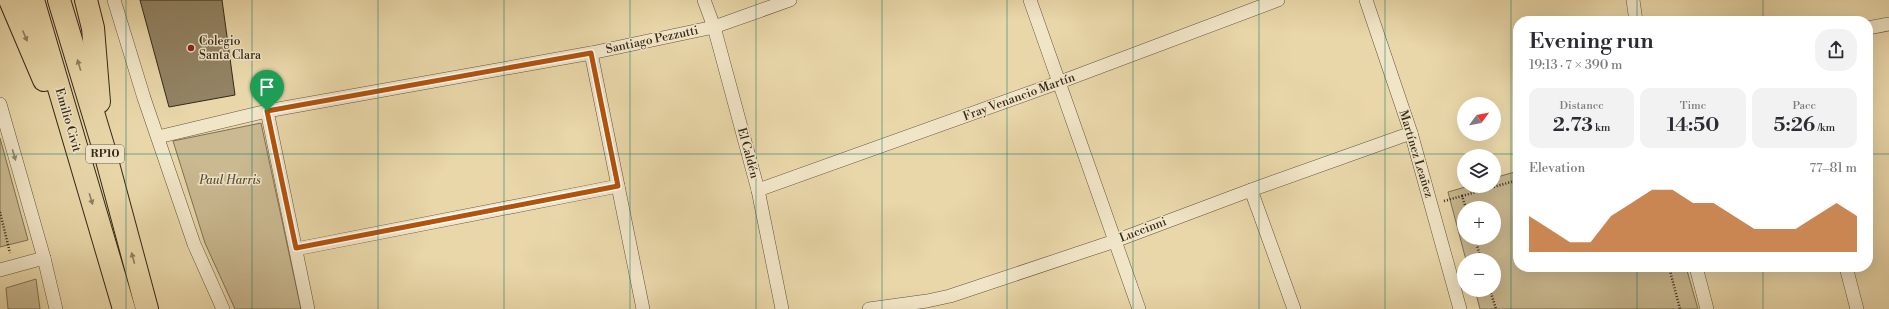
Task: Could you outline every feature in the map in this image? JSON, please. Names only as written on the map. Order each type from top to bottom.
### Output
[{"type":"highway","points":[[10,0],[82,170]]},
{"type":"highway","name":"Emilio Civit","points":[[33,0],[121,304]]},
{"type":"highway","name":"RP10","points":[[59,0],[104,149],[147,309]]},
{"type":"highway","points":[[86,0],[93,28],[104,149]]},
{"type":"highway","points":[[141,286],[154,309]]},
{"type":"street","points":[[114,0],[194,244],[223,309]]},
{"type":"street","name":"El Caldén","points":[[704,0],[714,28],[758,190],[782,309]]},
{"type":"street","name":"Santiago Pezzutti","points":[[158,137],[267,111],[591,53],[714,28],[790,0]]},
{"type":"street","points":[[1030,0],[1139,309]]},
{"type":"street","name":"Fray Venancio Martín","points":[[758,190],[1060,82],[1278,0]]},
{"type":"street","name":"Martínez Leañez","points":[[1366,0],[1411,133],[1460,309]]},
{"type":"street","points":[[1633,0],[1635,16]]},
{"type":"street","points":[[1873,27],[1889,24]]},
{"type":"street","points":[[591,53],[643,309]]},
{"type":"street","points":[[0,104],[44,258],[56,309]]},
{"type":"street","points":[[267,111],[308,309]]},
{"type":"street","name":"Luccinni","points":[[869,309],[927,301],[950,296],[1115,241],[1251,190],[1411,133]]},
{"type":"street","points":[[296,248],[618,186]]},
{"type":"street","points":[[1251,190],[1294,309]]},
{"type":"street","points":[[0,270],[44,258]]},
{"type":"street","points":[[1697,272],[1707,309]]},
{"type":"street","points":[[1847,272],[1857,309]]},
{"type":"path","points":[[1432,204],[1513,181]]},
{"type":"path","points":[[1462,196],[1464,201]]},
{"type":"path","points":[[0,212],[13,267]]},
{"type":"path","points":[[1670,272],[1680,309]]},
{"type":"path","points":[[1492,297],[1496,309]]},
{"type":"green space","name":"Paul Harris","points":[[261,123],[301,309],[235,309],[205,243],[173,141]]},
{"type":"green space","points":[[0,138],[28,240],[0,247]]},
{"type":"green space","points":[[1513,172],[1513,272],[1687,272],[1698,309],[1480,309],[1477,297],[1501,297],[1501,253],[1464,253],[1462,245],[1501,245],[1501,201],[1457,201],[1457,226],[1448,192],[1457,189],[1457,193],[1501,193],[1501,176]]},
{"type":"green space","points":[[36,279],[40,309],[8,309],[6,288]]},
{"type":"building","name":"Colegio Santa Clara","points":[[140,0],[222,0],[235,95],[169,107]]},
{"type":"place","name":"Colegio Santa Clara","points":[[191,48]]},
{"type":"route","points":[[591,53],[618,186],[296,248],[267,111],[591,53]]}]
